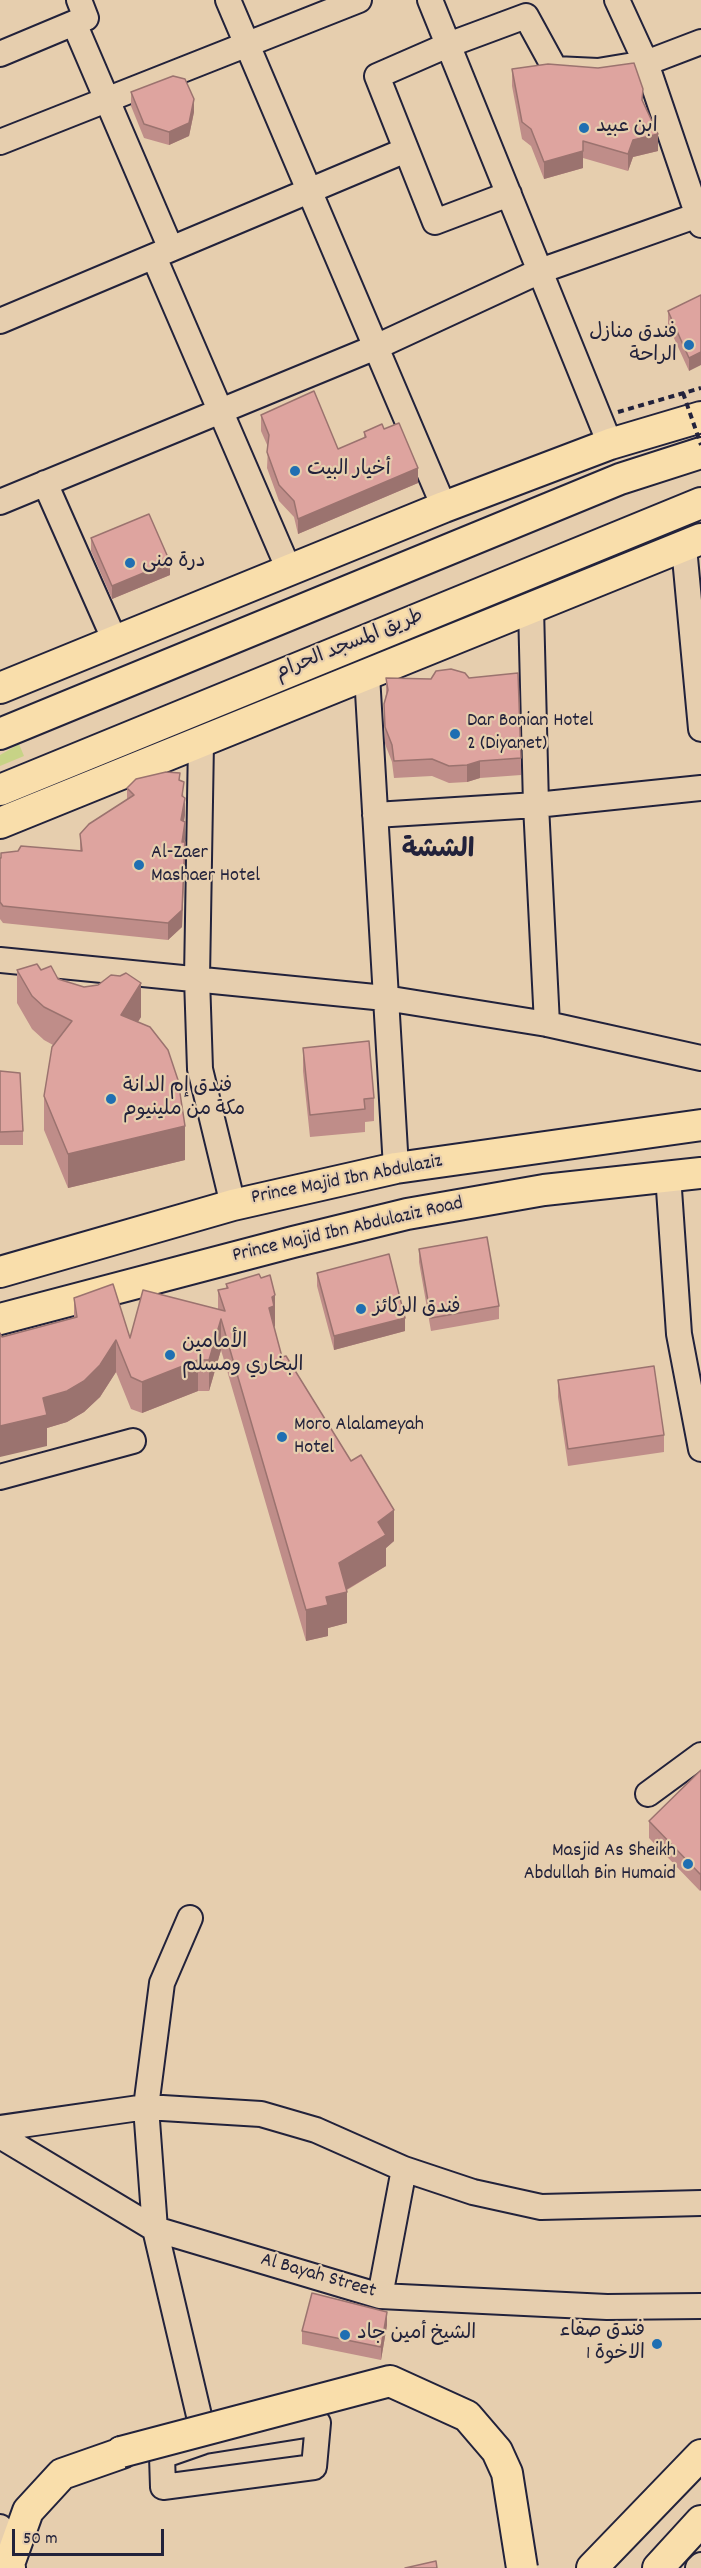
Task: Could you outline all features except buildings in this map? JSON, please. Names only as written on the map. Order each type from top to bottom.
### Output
[{"type":"main road","points":[[0,688],[444,507],[606,430],[701,417]]},
{"type":"main road","points":[[0,734],[620,479],[701,453]]},
{"type":"main road","name":"طريق المسجد الحرام","points":[[0,790],[701,503]]},
{"type":"main road","points":[[0,823],[692,543]]},
{"type":"main road","points":[[333,653],[355,679]]},
{"type":"main road","name":"Prince Majid Ibn Abdulaziz","points":[[0,1272],[233,1205],[396,1168],[701,1125]]},
{"type":"main road","name":"Prince Majid Ibn Abdulaziz Road","points":[[0,1319],[293,1242],[407,1215],[544,1190],[701,1173]]},
{"type":"main road","points":[[36,1263],[46,1306]]},
{"type":"main road","points":[[9,2566],[28,2511],[62,2474],[121,2452],[390,2381],[467,2416],[497,2451],[507,2473],[522,2568]]},
{"type":"main road","points":[[592,2568],[701,2455]]},
{"type":"main road","points":[[658,2568],[701,2521]]},
{"type":"street","points":[[228,0],[444,507]]},
{"type":"street","points":[[0,142],[359,0]]},
{"type":"street","points":[[430,0],[606,430]]},
{"type":"street","points":[[0,502],[376,347],[540,271],[700,218],[645,63],[617,0]]},
{"type":"street","points":[[0,54],[77,12],[220,410],[289,570]]},
{"type":"street","points":[[508,194],[435,222],[377,76],[448,45],[526,16],[555,69],[598,71],[645,63],[701,42]]},
{"type":"street","points":[[0,321],[406,150]]},
{"type":"street","points":[[45,483],[115,641]]},
{"type":"street","points":[[692,543],[701,729]]},
{"type":"street","points":[[531,608],[536,805],[547,1024]]},
{"type":"street","points":[[355,679],[375,815],[396,1168]]},
{"type":"street","points":[[201,742],[197,978],[200,1069],[233,1205]]},
{"type":"street","points":[[375,815],[536,805],[701,788]]},
{"type":"street","points":[[0,960],[385,998],[547,1024],[701,1058]]},
{"type":"street","points":[[668,1175],[679,1334],[697,1415],[701,1449]]},
{"type":"street","points":[[0,1477],[133,1441]]},
{"type":"street","points":[[648,1794],[701,1755]]},
{"type":"street","points":[[190,1918],[162,1983],[146,2107],[155,2229],[205,2441]]},
{"type":"street","points":[[0,2128],[146,2107],[261,2114],[316,2130],[404,2169],[473,2192],[541,2207],[701,2203]]},
{"type":"street","name":"Al Bayah Street","points":[[0,2136],[155,2229],[380,2296],[607,2307],[701,2306]]},
{"type":"street","points":[[380,2296],[404,2169]]},
{"type":"street","points":[[318,2423],[314,2467],[163,2487],[162,2456],[205,2441],[318,2423]]},
{"type":"street","points":[[0,2527],[9,2566]]},
{"type":"path","points":[[606,430],[683,393],[701,388]]},
{"type":"path","points":[[683,393],[701,445]]},
{"type":"green space","points":[[19,744],[24,756],[0,766],[0,755]]},
{"type":"place","name":"ابن عبيد","points":[[584,128]]},
{"type":"place","name":"فندق منازل الراحة","points":[[689,345]]},
{"type":"place","name":"أخيار البيت","points":[[295,471]]},
{"type":"place","name":"درة منى","points":[[130,563]]},
{"type":"place","name":"Dar Bonian Hotel 2 (Diyanet)","points":[[455,734]]},
{"type":"place","name":"Al-Zaer Mashaer Hotel","points":[[139,865]]},
{"type":"place","name":"فندق إم الدانة مكة من ملينيوم","points":[[111,1099]]},
{"type":"place","name":"فندق الركائز","points":[[361,1309]]},
{"type":"place","name":"الأمامين البخاري ومسلم","points":[[170,1355]]},
{"type":"place","name":"Moro Alalameyah Hotel","points":[[282,1437]]},
{"type":"place","name":"Masjid As Sheikh Abdullah Bin Humaid","points":[[688,1864]]},
{"type":"place","name":"الشيخ أمين جاد","points":[[345,2335]]},
{"type":"place","name":"فندق صفاء الاخوة 1","points":[[657,2344]]},
{"type":"district","name":"الششة","points":[[438,852]]}]
